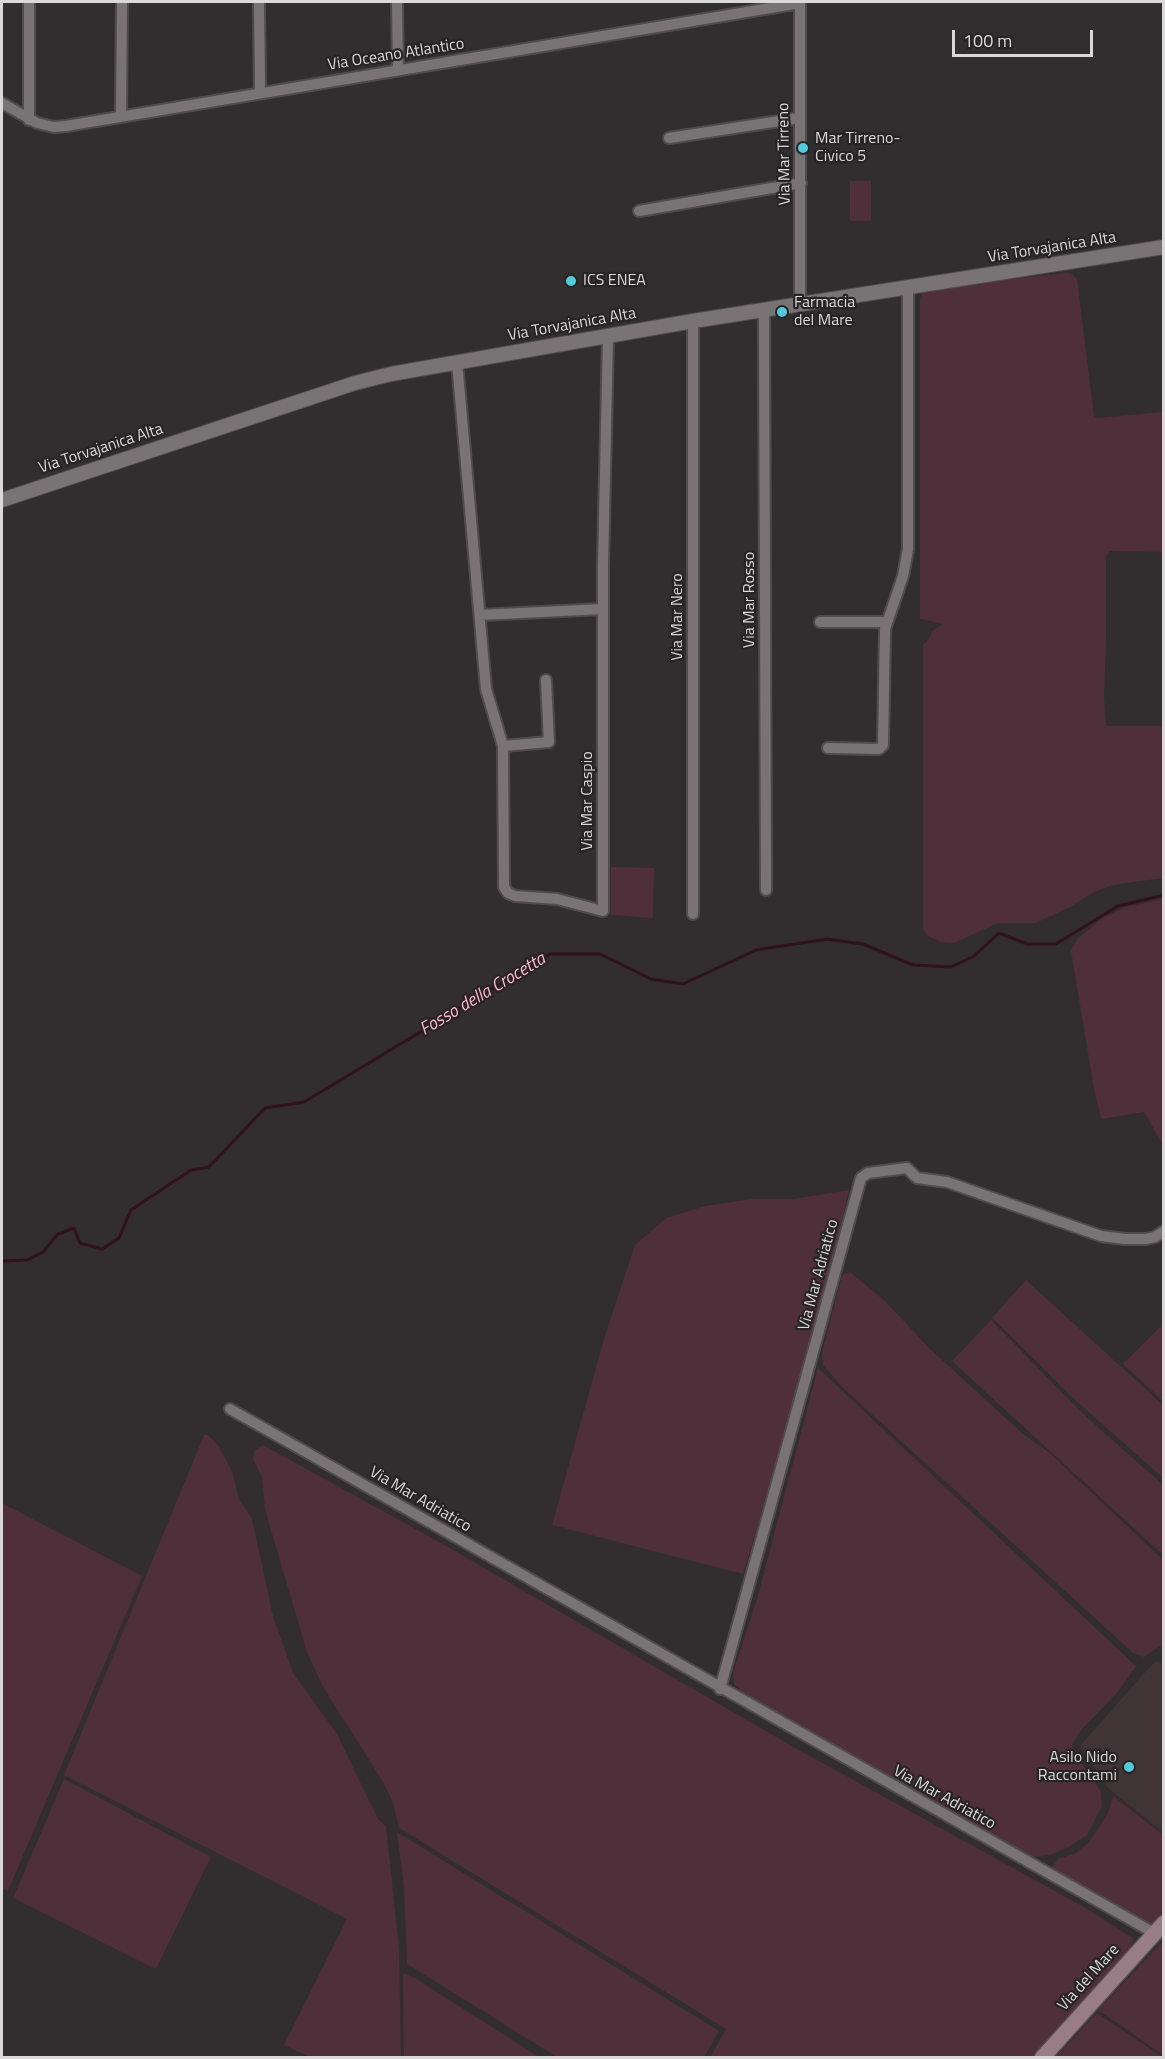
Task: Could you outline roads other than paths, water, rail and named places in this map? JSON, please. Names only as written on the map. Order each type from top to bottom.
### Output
[{"type":"main road","name":"Via del Mare","points":[[1042,2058],[1159,1928]]},
{"type":"street","points":[[29,2],[30,120]]},
{"type":"street","points":[[121,116],[122,2]]},
{"type":"street","points":[[259,2],[260,92]]},
{"type":"street","name":"Via Oceano Atlantico","points":[[2,103],[30,120],[46,126],[60,127],[800,2]]},
{"type":"street","name":"Via Mar Tirreno","points":[[800,2],[800,306]]},
{"type":"street","points":[[397,3],[398,70]]},
{"type":"street","points":[[669,138],[799,118]]},
{"type":"street","points":[[639,211],[801,183]]},
{"type":"street","name":"Via Torvajanica Alta","points":[[2,500],[354,383],[404,371],[693,321],[1164,247]]},
{"type":"street","points":[[828,748],[879,748],[883,745],[884,632],[903,576],[908,552],[908,288]]},
{"type":"street","name":"Via Mar Rosso","points":[[764,310],[766,890]]},
{"type":"street","name":"Via Mar Nero","points":[[693,321],[693,914]]},
{"type":"street","name":"Via Mar Caspio","points":[[503,746],[504,885],[506,891],[515,896],[556,899],[603,911],[603,609],[608,336]]},
{"type":"street","points":[[457,362],[486,689],[503,746],[549,742],[546,680]]},
{"type":"street","points":[[480,615],[603,609]]},
{"type":"street","points":[[820,622],[886,622]]},
{"type":"street","name":"Via Mar Adriatico","points":[[720,1689],[861,1178],[868,1173],[906,1168],[917,1178],[947,1182],[1101,1236],[1146,1239],[1155,1237],[1164,1231]]},
{"type":"street","name":"Via Mar Adriatico","points":[[230,1409],[720,1689],[1159,1928]]},
{"type":"waterway","name":"Fosso della Crocetta","points":[[2,1261],[27,1260],[43,1252],[58,1234],[74,1228],[80,1243],[102,1249],[119,1238],[131,1210],[191,1170],[209,1167],[265,1108],[304,1102],[550,954],[600,954],[651,979],[683,984],[756,950],[827,939],[863,944],[913,965],[951,967],[974,956],[999,933],[1027,944],[1056,944],[1118,906],[1164,895]]},
{"type":"place","name":"Mar Tirreno- Civico 5","points":[[803,148]]},
{"type":"place","name":"ICS ENEA","points":[[571,281]]},
{"type":"place","name":"Farmacia del Mare","points":[[782,312]]},
{"type":"place","name":"Asilo Nido Raccontami","points":[[1129,1767]]}]
